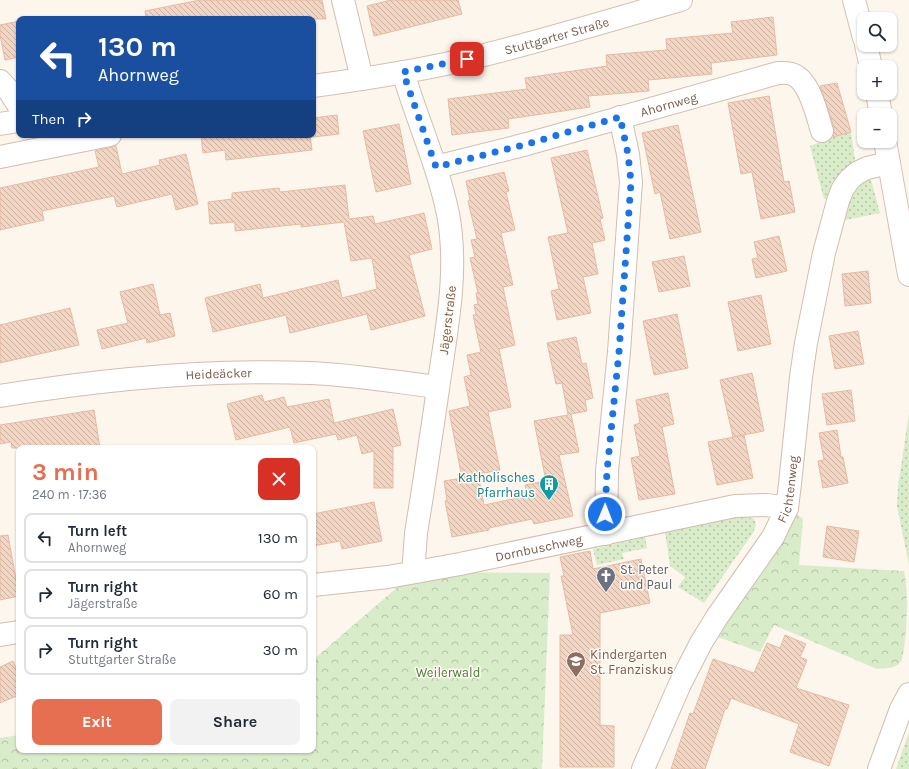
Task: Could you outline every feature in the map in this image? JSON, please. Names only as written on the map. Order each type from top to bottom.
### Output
[{"type":"street","points":[[342,0],[362,79]]},
{"type":"street","name":"Stuttgarter Straße","points":[[316,86],[403,72],[467,59],[527,44],[681,0]]},
{"type":"street","points":[[854,0],[857,12]]},
{"type":"street","name":"Jägerstraße","points":[[403,72],[436,167],[448,214],[452,258],[450,299],[416,533],[414,561],[415,572]]},
{"type":"street","name":"Ahornweg","points":[[436,167],[520,146],[767,76],[788,72],[795,75],[802,81],[814,105],[822,131]]},
{"type":"street","points":[[0,81],[16,101]]},
{"type":"street","points":[[606,534],[607,471],[619,352],[631,182],[628,154],[620,117]]},
{"type":"street","points":[[0,124],[16,121]]},
{"type":"street","points":[[0,157],[95,138]]},
{"type":"street","points":[[886,148],[909,275]]},
{"type":"street","name":"Fichtenweg","points":[[643,769],[680,684],[701,643],[721,611],[773,537],[786,508],[790,484],[801,377],[812,311],[824,253],[838,201],[842,188],[857,173],[867,168],[889,163]]},
{"type":"street","name":"Heideäcker","points":[[0,396],[111,380],[237,372],[338,375],[438,387]]},
{"type":"street","name":"Dornbuschweg","points":[[316,585],[365,580],[415,572],[606,534],[735,506],[767,505],[786,508]]},
{"type":"street","points":[[0,635],[16,632]]},
{"type":"street","points":[[880,769],[901,709],[909,694]]},
{"type":"green space","points":[[851,132],[857,173],[871,180],[880,213],[840,221],[847,194],[833,180],[827,198],[824,199],[810,146]]},
{"type":"green space","points":[[909,413],[909,565],[897,506],[898,487]]},
{"type":"green space","points":[[793,513],[797,514],[803,519],[799,565],[904,571],[907,602],[906,627],[902,659],[898,665],[877,669],[774,625],[760,652],[712,635]]},
{"type":"green space","points":[[744,516],[754,519],[756,525],[753,533],[704,603],[678,587],[685,577],[670,566],[665,532]]},
{"type":"green space","points":[[645,537],[647,548],[622,553],[624,559],[597,565],[593,549]]},
{"type":"green space","name":"Weilerwald","points":[[415,572],[550,573],[542,769],[0,769],[0,738],[16,735],[16,753],[316,753],[316,657]]},
{"type":"green space","points":[[909,732],[909,769],[896,769]]},
{"type":"building","points":[[200,0],[322,0],[326,19],[316,19],[316,16],[146,16],[145,11]]},
{"type":"building","points":[[391,0],[458,0],[462,14],[374,36],[367,6]]},
{"type":"building","points":[[773,17],[777,55],[711,63],[712,74],[648,80],[649,91],[588,96],[590,107],[508,119],[509,128],[452,135],[448,99],[527,89],[525,78],[607,66],[606,55],[667,50],[666,39],[733,33],[731,22]]},
{"type":"building","points":[[16,22],[16,58],[5,60],[0,35],[0,25]]},
{"type":"building","points":[[837,83],[851,132],[833,137],[834,127],[820,86]]},
{"type":"building","points":[[769,96],[784,182],[789,181],[795,212],[761,219],[752,172],[741,174],[728,103]]},
{"type":"building","points":[[337,115],[339,134],[316,137],[316,118]]},
{"type":"building","points":[[399,124],[411,184],[376,192],[363,131]]},
{"type":"building","points":[[678,125],[701,232],[670,239],[660,192],[655,194],[642,133]]},
{"type":"building","points":[[201,138],[310,138],[312,150],[226,160],[225,150],[203,153]]},
{"type":"building","points":[[116,146],[122,174],[160,165],[159,160],[186,154],[198,204],[176,210],[172,194],[117,207],[114,196],[42,211],[44,220],[0,230],[0,188],[99,167],[95,151]]},
{"type":"building","points":[[587,150],[603,218],[600,219],[605,240],[592,243],[598,274],[583,277],[591,313],[557,320],[551,291],[559,289],[548,237],[568,233],[551,158]]},
{"type":"building","points":[[504,172],[509,191],[506,192],[515,230],[501,233],[513,285],[503,287],[515,345],[499,349],[511,407],[488,412],[500,470],[478,474],[484,505],[527,496],[525,485],[546,481],[534,421],[568,415],[562,383],[556,384],[547,343],[576,337],[582,364],[586,363],[593,398],[585,400],[587,411],[571,414],[579,452],[559,455],[573,516],[534,524],[532,519],[489,528],[489,530],[452,537],[445,501],[447,500],[444,481],[462,478],[449,411],[470,406],[464,377],[471,375],[467,355],[481,352],[473,315],[476,315],[474,305],[478,304],[476,293],[478,293],[470,258],[475,257],[471,240],[477,239],[468,201],[470,200],[466,181]]},
{"type":"building","points":[[345,185],[349,219],[373,216],[375,224],[424,213],[432,249],[409,255],[425,316],[371,330],[367,314],[290,333],[286,315],[213,332],[205,298],[260,284],[263,298],[338,280],[342,298],[377,289],[372,258],[351,261],[344,222],[301,227],[301,224],[235,231],[235,222],[210,224],[208,202],[232,199],[232,193],[279,188],[280,192]]},
{"type":"building","points":[[779,236],[787,271],[756,278],[752,259],[758,258],[754,242]]},
{"type":"building","points":[[684,256],[690,286],[659,292],[652,262]]},
{"type":"building","points":[[868,271],[871,303],[845,306],[842,274]]},
{"type":"building","points":[[153,284],[160,315],[170,313],[175,336],[147,343],[146,338],[102,349],[97,330],[128,323],[120,292]]},
{"type":"building","points":[[761,295],[771,344],[738,351],[728,302]]},
{"type":"building","points":[[70,308],[79,345],[0,363],[0,325]]},
{"type":"building","points":[[677,314],[688,368],[654,375],[643,321]]},
{"type":"building","points":[[858,331],[864,364],[835,369],[829,336]]},
{"type":"building","points":[[752,373],[764,431],[733,437],[720,380]]},
{"type":"building","points":[[851,390],[855,421],[827,425],[822,394]]},
{"type":"building","points":[[668,393],[674,424],[662,427],[675,494],[639,500],[631,458],[640,456],[634,425],[640,423],[636,400]]},
{"type":"building","points":[[262,395],[264,402],[284,397],[287,407],[329,399],[334,423],[393,409],[401,445],[393,447],[393,488],[374,488],[374,451],[362,454],[357,435],[338,440],[336,434],[294,443],[290,427],[236,440],[227,404]]},
{"type":"building","points":[[94,410],[100,445],[16,445],[16,448],[12,448],[11,442],[0,444],[0,425]]},
{"type":"building","points":[[837,430],[841,457],[843,457],[848,483],[823,488],[818,461],[824,460],[819,433]]},
{"type":"building","points":[[744,435],[753,478],[717,485],[708,442]]},
{"type":"building","points":[[374,502],[382,541],[342,549],[340,541],[316,545],[316,513]]},
{"type":"building","points":[[827,526],[859,531],[854,562],[823,557]]},
{"type":"building","points":[[8,535],[16,579],[16,597],[0,600],[0,536]]},
{"type":"building","points":[[590,551],[593,569],[641,559],[650,603],[600,613],[600,725],[614,726],[614,767],[560,767],[560,635],[573,635],[561,576],[564,576],[560,557]]},
{"type":"building","points":[[785,635],[806,644],[800,657],[807,660],[796,688],[849,705],[829,766],[790,752],[799,724],[731,698],[727,709],[725,709],[705,769],[671,769],[690,713],[693,714],[713,659],[754,673],[767,643],[780,648]]},
{"type":"building","points":[[13,661],[16,668],[16,696],[0,703],[0,667]]},
{"type":"place","name":"Katholisches Pfarrhaus","points":[[549,501]]},
{"type":"place","name":"St. Peter und Paul","points":[[606,593]]},
{"type":"place","name":"Kindergarten St. Franziskus","points":[[576,678]]},
{"type":"route","points":[[467,59],[403,72],[436,167],[527,144],[620,117],[625,135],[631,182],[619,352],[607,471],[605,514]]}]
